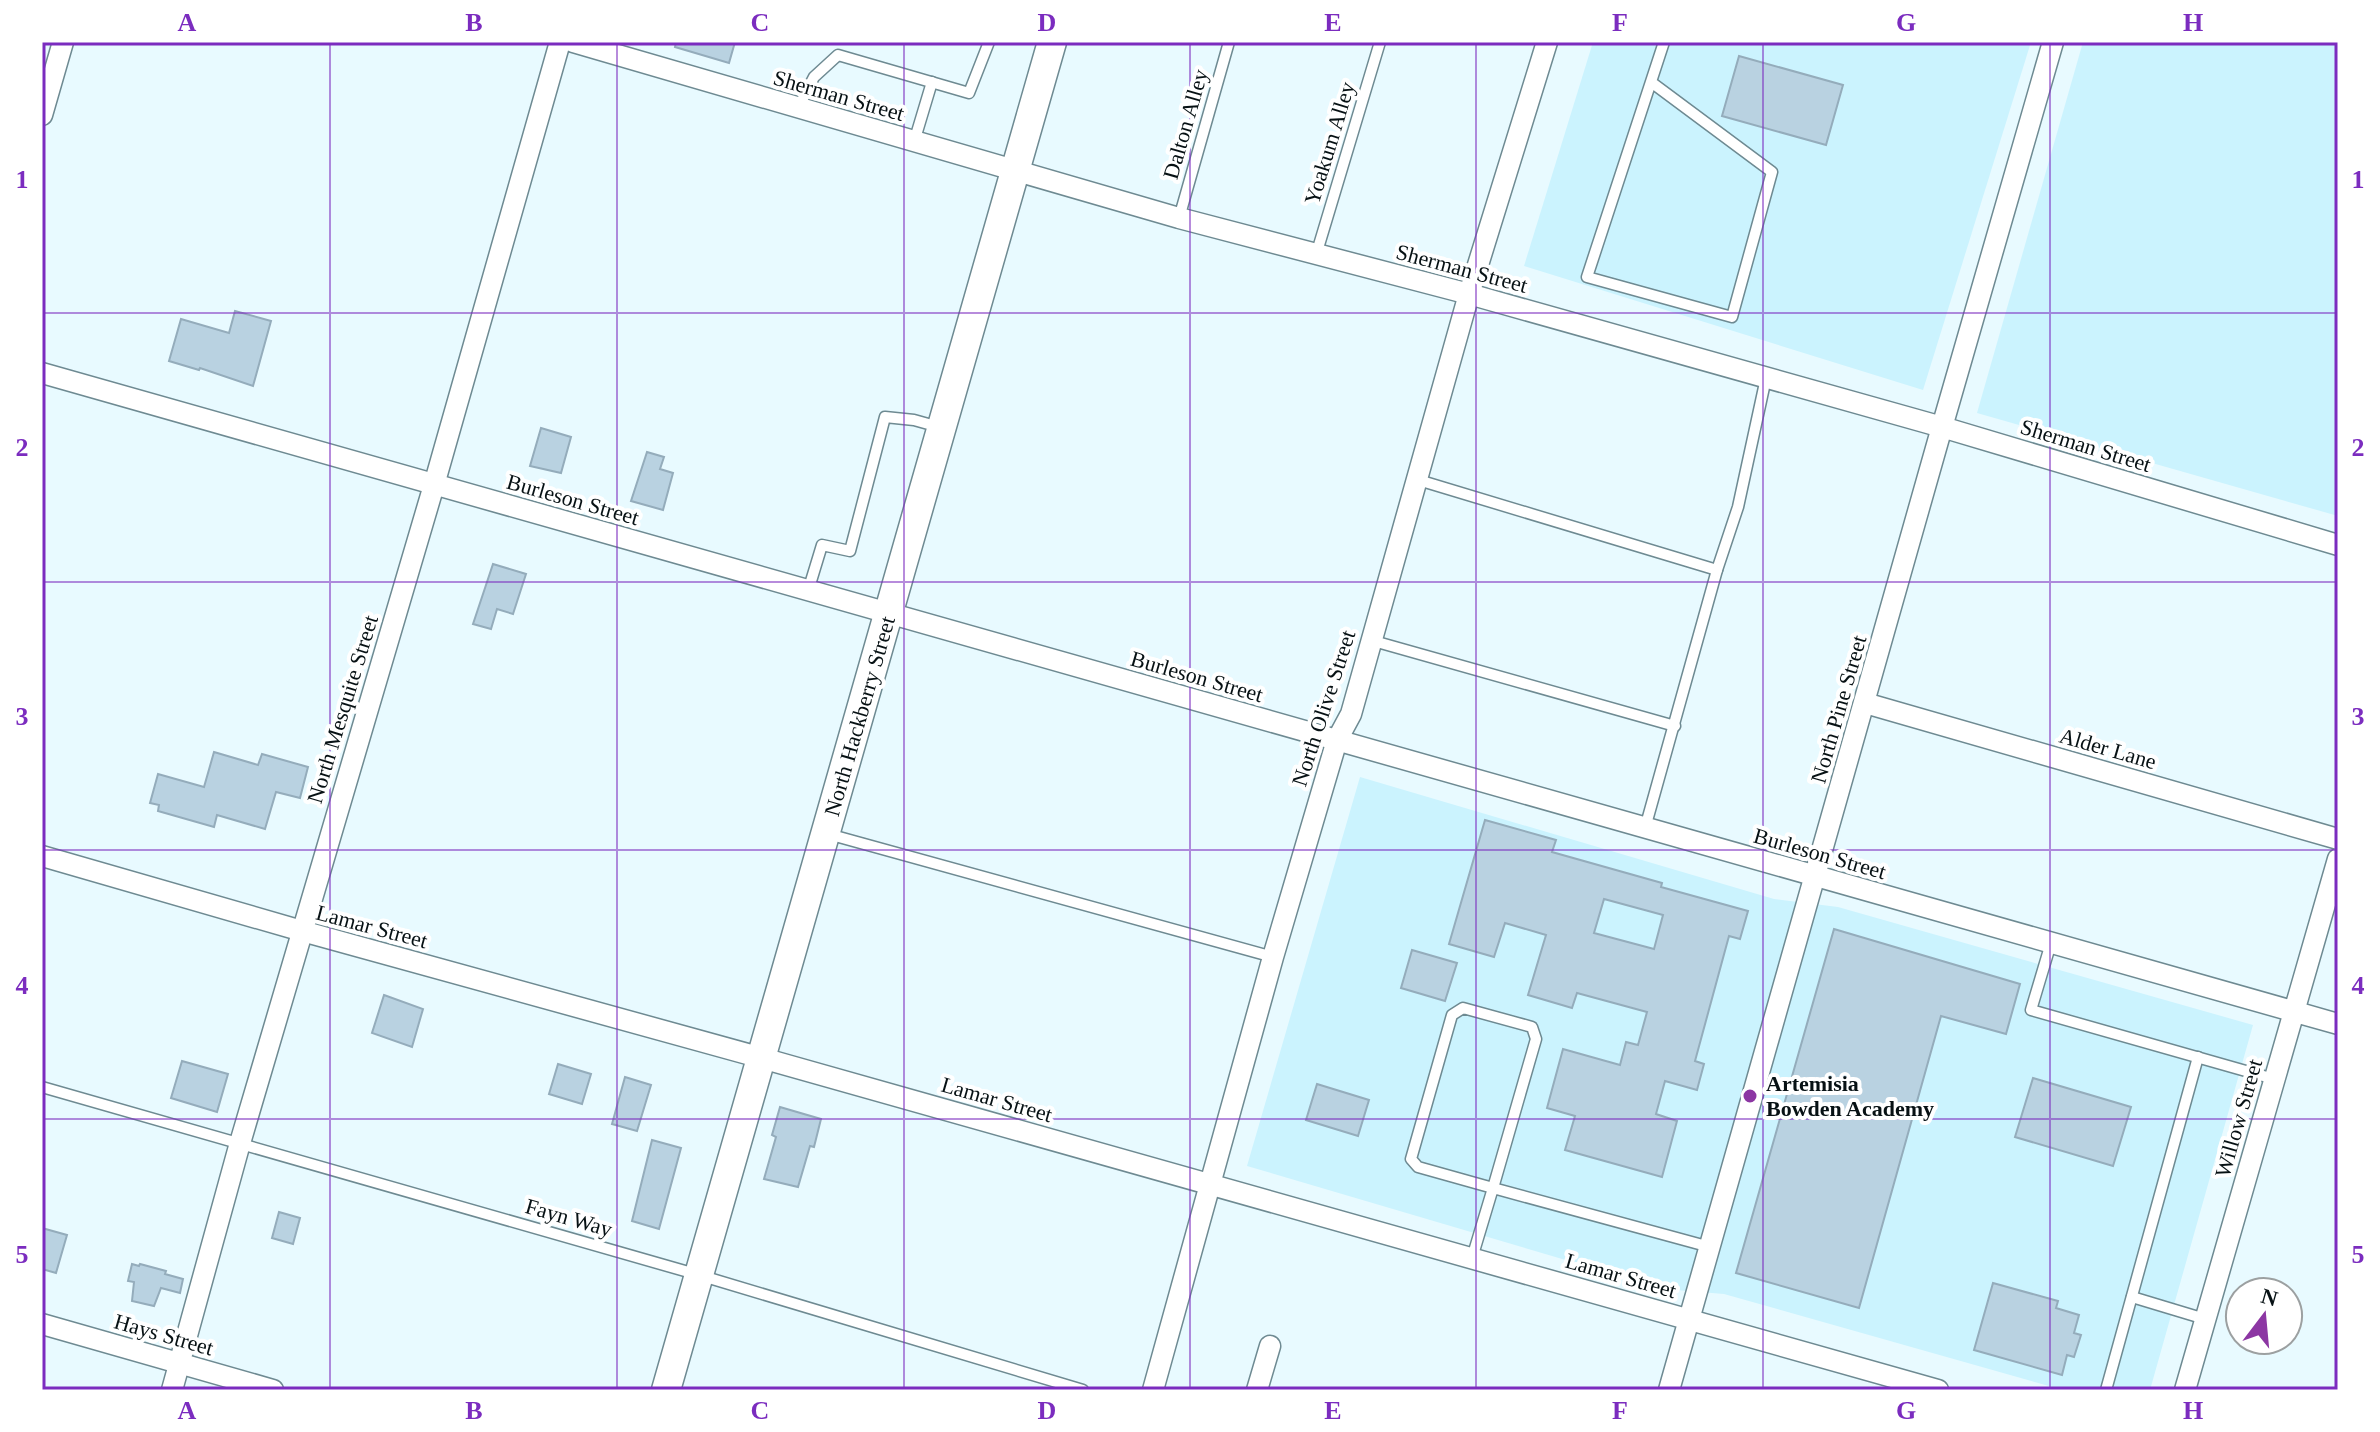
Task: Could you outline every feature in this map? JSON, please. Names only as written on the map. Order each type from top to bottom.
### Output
[{"type":"main road","name":"North Hackberry Street","points":[[666,1390],[1052,42]]},
{"type":"street","points":[[42,115],[63,42]]},
{"type":"street","name":"North Mesquite Street","points":[[172,1390],[240,1143],[434,485],[560,42]]},
{"type":"street","name":"Sherman Street","points":[[573,42],[1179,218],[1469,294],[1942,427],[2338,545]]},
{"type":"street","name":"North Olive Street","points":[[1153,1390],[1273,957],[1337,740],[1351,714],[1415,479],[1547,42]]},
{"type":"street","name":"North Pine Street","points":[[1669,1390],[2053,42]]},
{"type":"street","name":"Burleson Street","points":[[42,373],[2338,1024]]},
{"type":"street","name":"Alder Lane","points":[[1865,703],[2338,839]]},
{"type":"street","name":"Lamar Street","points":[[42,856],[1938,1390]]},
{"type":"street","name":"Willow Street","points":[[2185,1390],[2338,859]]},
{"type":"street","name":"Hays Street","points":[[42,1324],[273,1390]]},
{"type":"street","points":[[1257,1390],[1270,1346]]},
{"type":"lane","points":[[798,108],[814,77],[838,55],[969,93],[989,42]]},
{"type":"lane","name":"Dalton Alley","points":[[1179,218],[1229,42]]},
{"type":"lane","name":"Yoakum Alley","points":[[1316,255],[1380,42]]},
{"type":"lane","points":[[1651,82],[1772,172],[1732,317],[1587,277],[1664,42]]},
{"type":"lane","points":[[914,142],[932,82]]},
{"type":"lane","points":[[1645,828],[1717,570],[1738,507],[1766,378]]},
{"type":"lane","points":[[808,591],[822,545],[850,551],[885,417],[942,427]]},
{"type":"lane","points":[[1415,479],[1717,570]]},
{"type":"lane","points":[[1370,640],[1675,726]]},
{"type":"lane","points":[[826,833],[1273,957]]},
{"type":"lane","points":[[2051,943],[2031,1010],[2274,1079]]},
{"type":"lane","points":[[1472,1258],[1493,1188],[1536,1039],[1532,1027],[1463,1008],[1452,1015],[1411,1159],[1418,1167],[1493,1188],[1710,1247]]},
{"type":"lane","points":[[2106,1390],[2198,1057]]},
{"type":"lane","name":"Fayn Way","points":[[42,1087],[699,1275],[1083,1390]]},
{"type":"lane","points":[[2132,1297],[2205,1319]]},
{"type":"shaded area","points":[[1593,42],[2031,42],[1923,390],[1524,266]]},
{"type":"shaded area","points":[[2083,42],[2338,42],[2338,516],[1977,413]]},
{"type":"shaded area","name":"Artemisia Bowden Academy","points":[[1360,777],[1774,899],[1838,907],[2253,1025],[2150,1390],[2063,1390],[1724,1294],[1664,1289],[1247,1166]]},
{"type":"building","points":[[676,42],[735,42],[729,63],[675,47]]},
{"type":"building","points":[[1739,56],[1843,85],[1826,145],[1722,116]]},
{"type":"building","points":[[235,311],[271,321],[253,386],[169,361],[181,319],[229,333]]},
{"type":"building","points":[[541,428],[571,437],[561,473],[530,466]]},
{"type":"building","points":[[647,452],[664,457],[660,469],[673,473],[663,510],[631,501]]},
{"type":"building","points":[[493,564],[526,574],[513,614],[497,609],[491,629],[473,624]]},
{"type":"building","points":[[214,752],[258,765],[262,754],[308,767],[300,798],[276,792],[265,829],[217,815],[214,827],[158,811],[159,805],[150,803],[158,774],[204,787]]},
{"type":"building","points":[[1485,820],[1556,840],[1552,852],[1748,911],[1740,939],[1729,936],[1695,1061],[1704,1064],[1697,1090],[1665,1081],[1656,1114],[1677,1121],[1662,1177],[1565,1150],[1575,1116],[1547,1108],[1563,1049],[1620,1065],[1626,1042],[1638,1045],[1647,1012],[1577,993],[1572,1008],[1528,995],[1546,935],[1505,923],[1494,957],[1449,944]],"holes":[[[1604,899],[1663,915],[1654,949],[1594,933]]]},
{"type":"building","points":[[1834,929],[2020,984],[2006,1034],[1941,1016],[1859,1308],[1736,1273]]},
{"type":"building","points":[[1412,950],[1457,963],[1445,1001],[1401,988]]},
{"type":"building","points":[[384,995],[423,1009],[412,1047],[372,1033]]},
{"type":"building","points":[[182,1061],[228,1074],[217,1112],[171,1098]]},
{"type":"building","points":[[558,1064],[591,1074],[582,1104],[549,1094]]},
{"type":"building","points":[[625,1077],[651,1085],[637,1131],[612,1124]]},
{"type":"building","points":[[2033,1078],[2131,1107],[2113,1166],[2015,1137]]},
{"type":"building","points":[[1317,1084],[1369,1100],[1358,1136],[1306,1120]]},
{"type":"building","points":[[780,1107],[821,1119],[798,1187],[764,1179],[776,1137],[772,1135]]},
{"type":"building","points":[[652,1140],[681,1148],[659,1229],[632,1221]]},
{"type":"building","points":[[279,1212],[300,1218],[293,1244],[272,1238]]},
{"type":"building","points":[[42,1228],[67,1235],[56,1273],[42,1269]]},
{"type":"building","points":[[132,1264],[166,1271],[165,1274],[183,1279],[180,1293],[161,1288],[154,1306],[132,1301],[134,1282],[128,1281]]},
{"type":"building","points":[[1993,1283],[2058,1301],[2056,1308],[2079,1315],[2074,1333],[2081,1335],[2074,1357],[2067,1355],[2062,1375],[1974,1350]]},
{"type":"place","name":"Artemisia Bowden Academy","points":[[1750,1096]]}]
